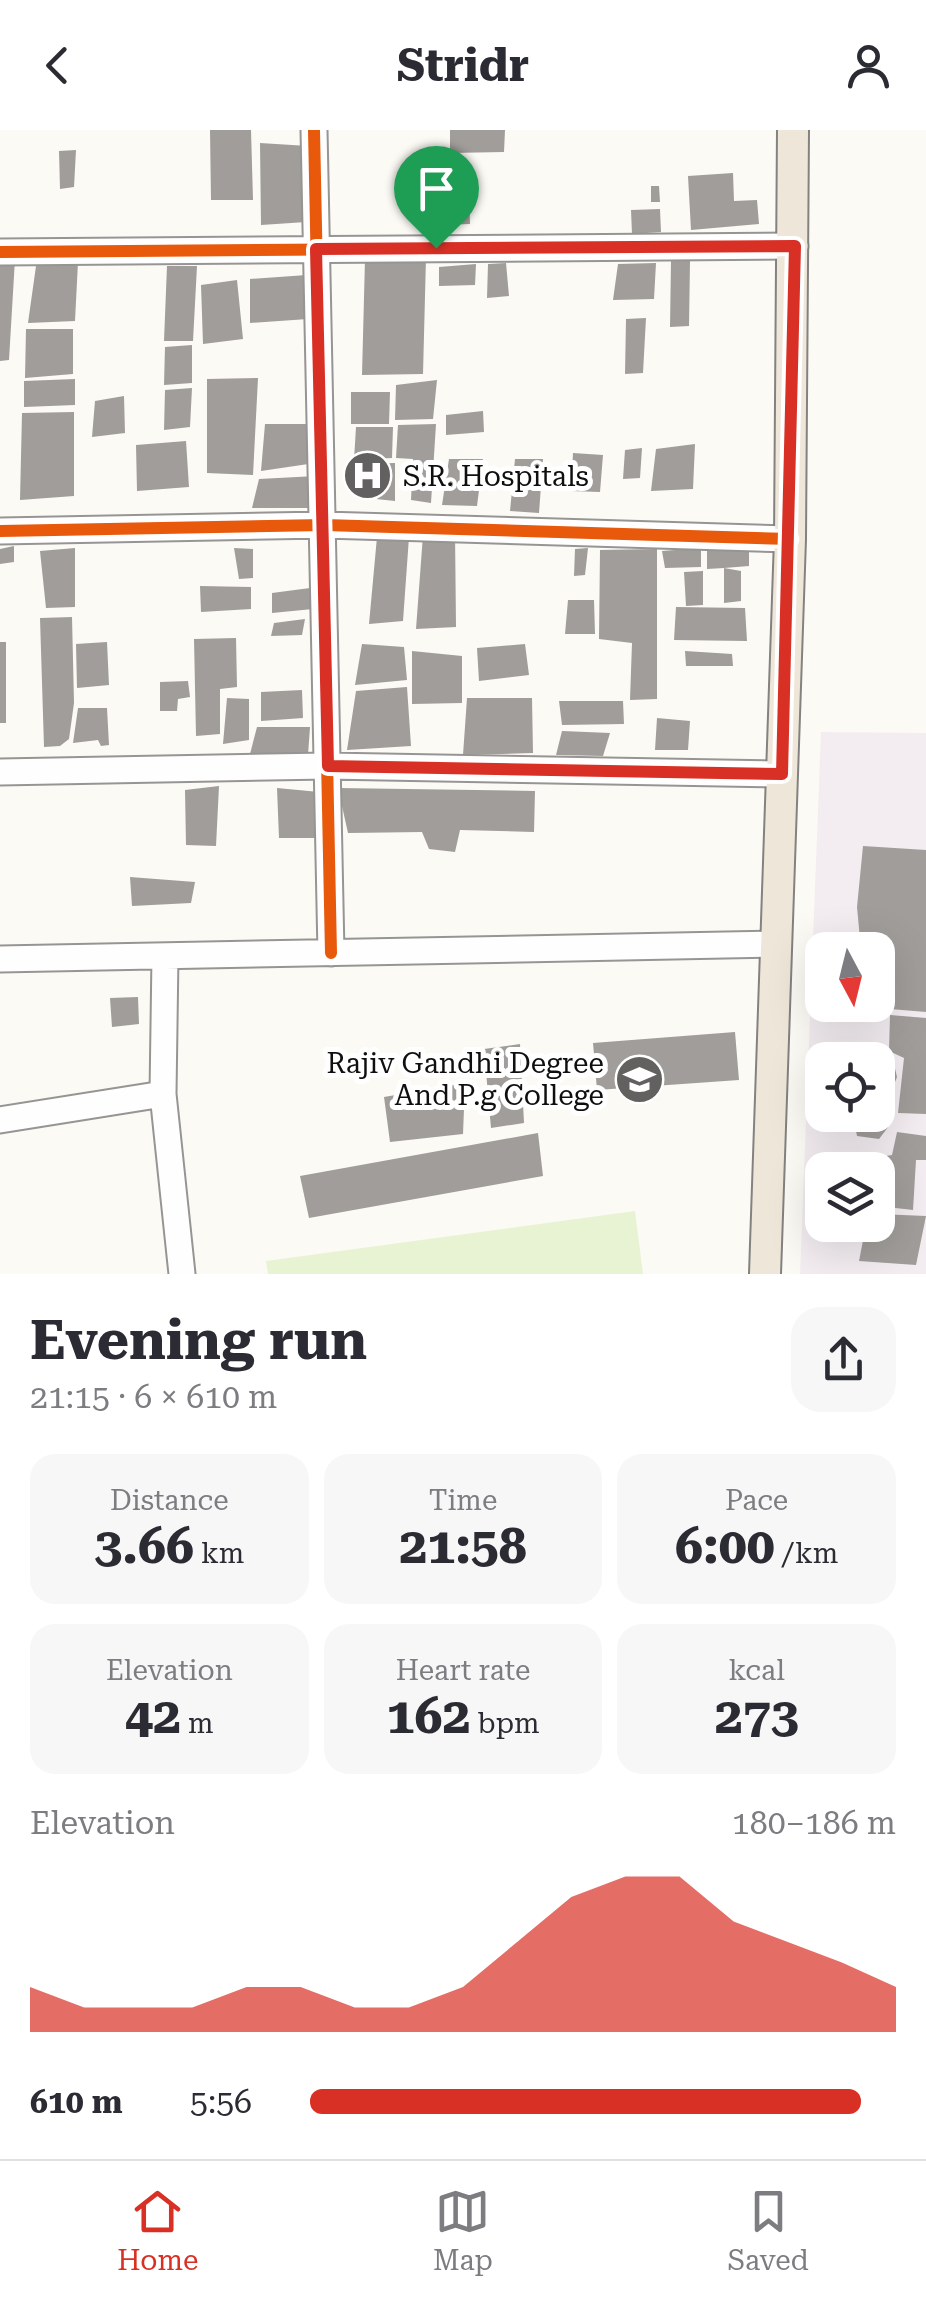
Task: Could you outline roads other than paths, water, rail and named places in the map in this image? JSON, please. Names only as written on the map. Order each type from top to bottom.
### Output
[{"type":"main road","points":[[765,1274],[790,539],[793,130]]},
{"type":"street","points":[[314,130],[332,952]]},
{"type":"street","points":[[0,252],[795,246]]},
{"type":"street","points":[[0,532],[324,525],[790,539]]},
{"type":"street","points":[[0,772],[328,766],[782,774]]},
{"type":"street","points":[[0,959],[775,944]]},
{"type":"street","points":[[166,956],[163,1094],[182,1274]]},
{"type":"street","points":[[0,1120],[163,1094]]},
{"type":"place","name":"S.R. Hospitals","points":[[368,476]]},
{"type":"place","name":"Rajiv Gandhi Degree And P.g College","points":[[639,1079]]}]
